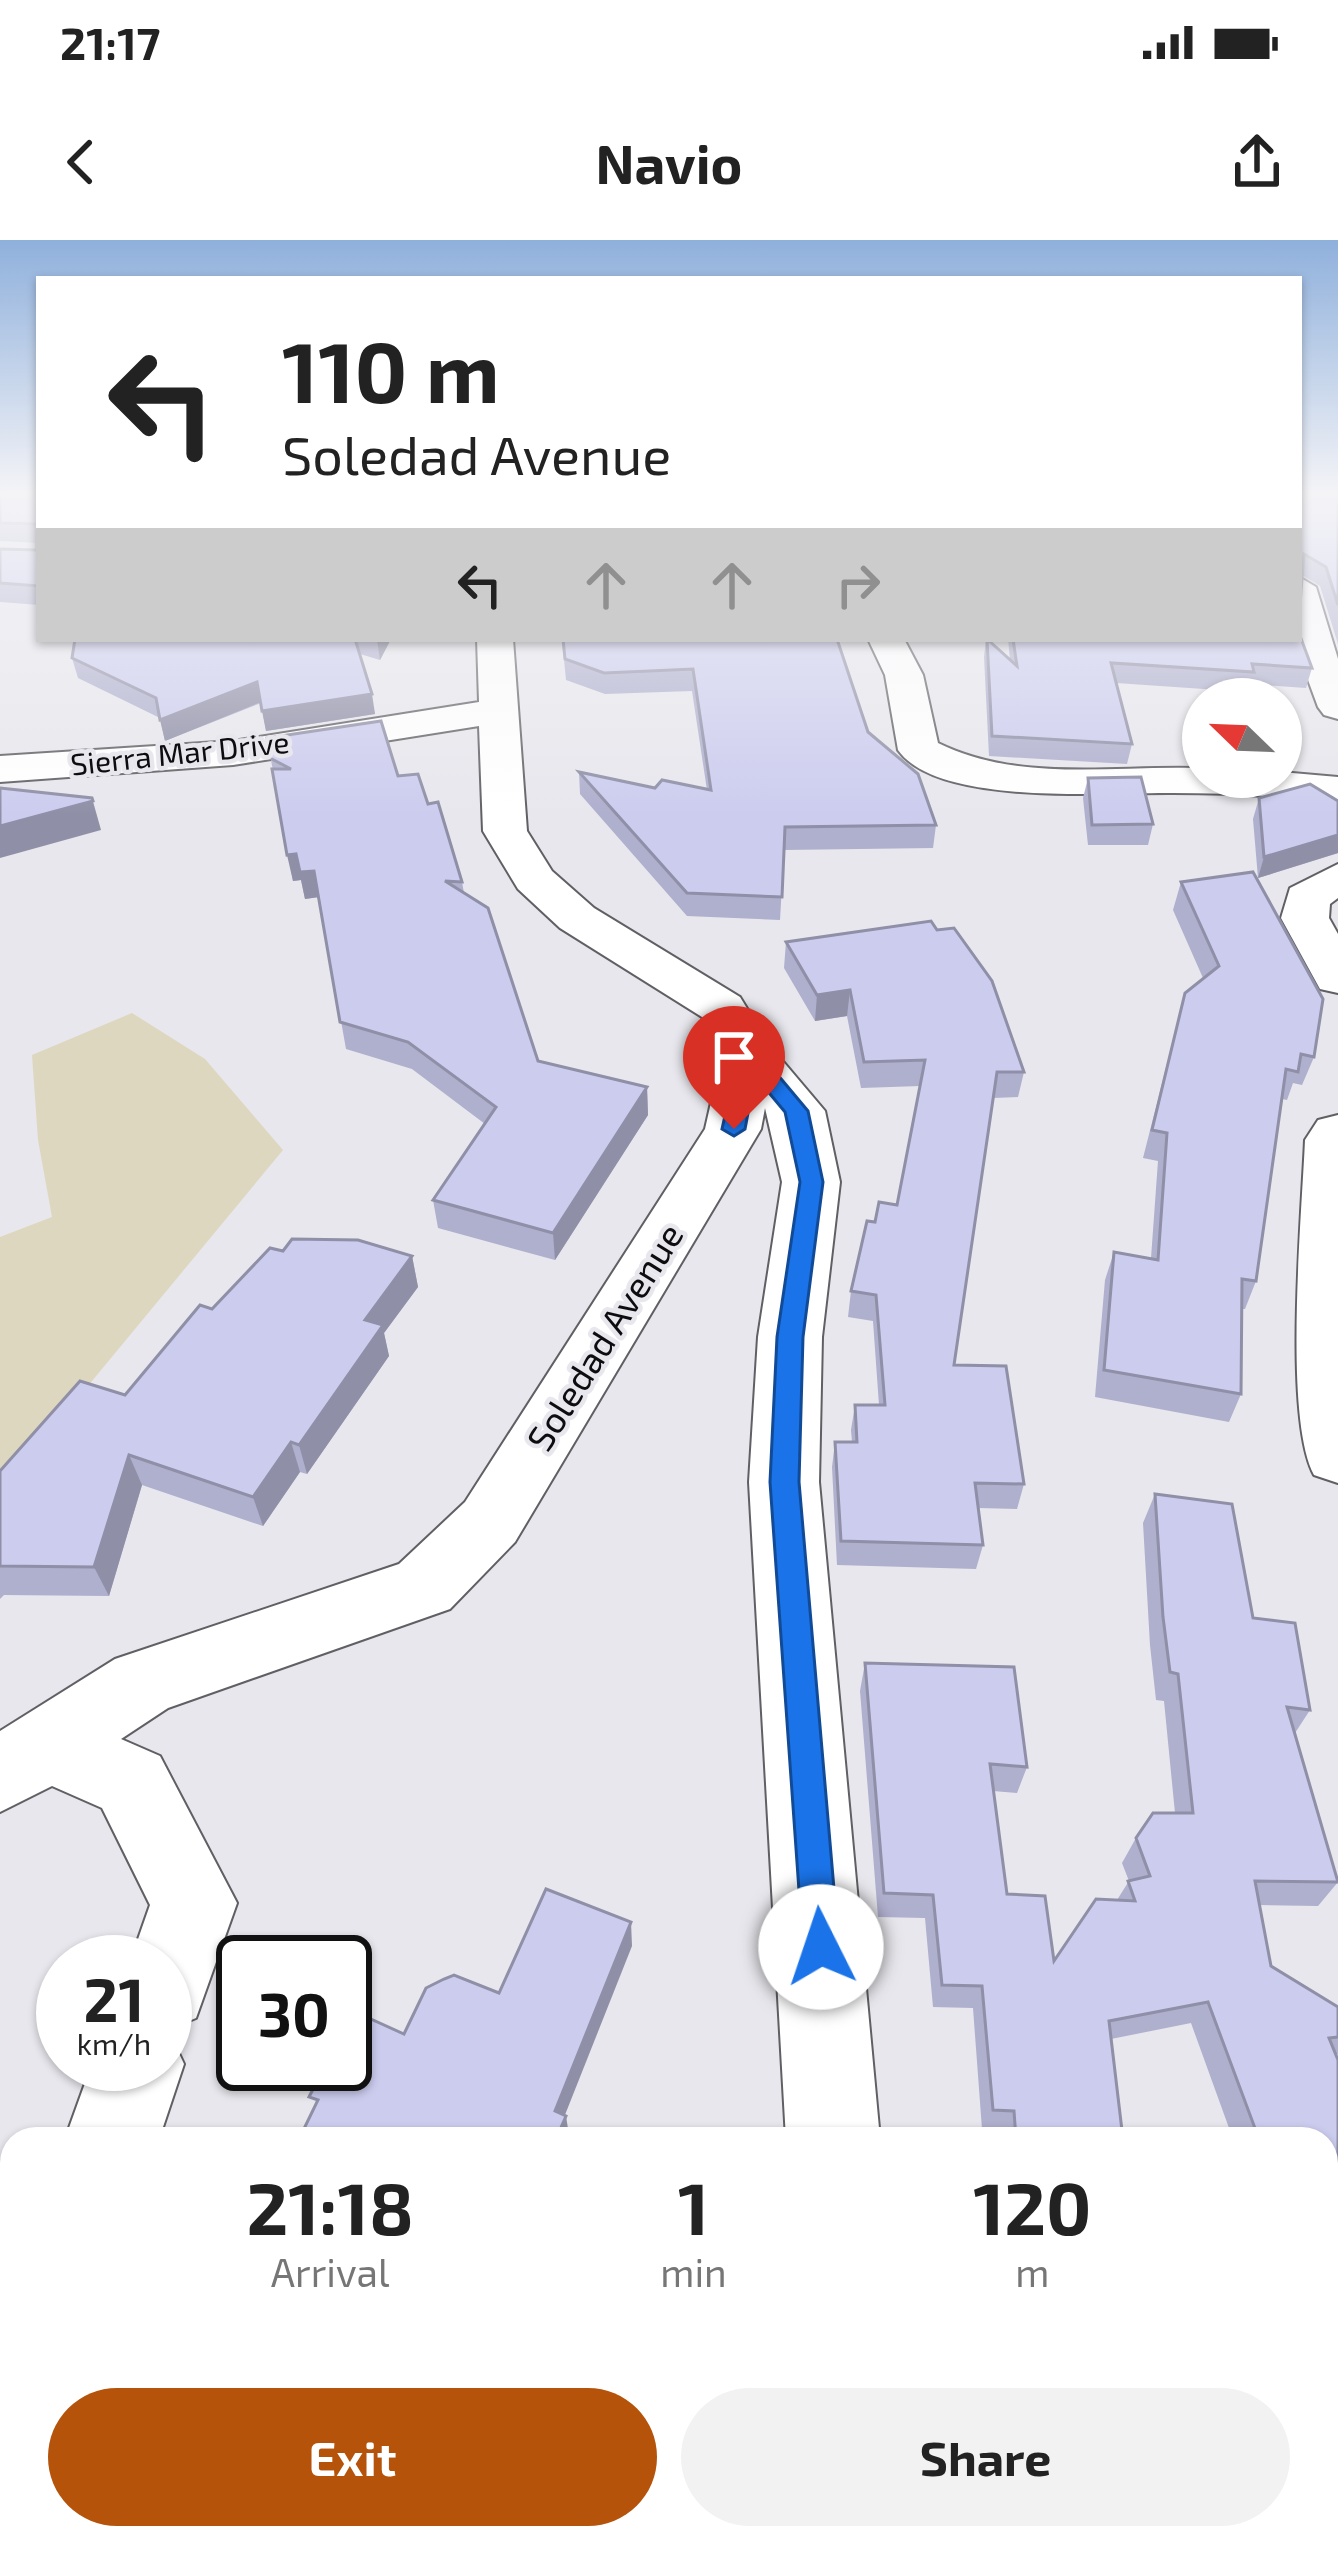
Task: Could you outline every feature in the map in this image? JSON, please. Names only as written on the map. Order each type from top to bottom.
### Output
[{"type":"street","points":[[1302,601],[1338,707]]},
{"type":"street","points":[[495,642],[505,831],[535,879],[577,918],[722,1008],[748,1054],[796,1111],[812,1182],[790,1337],[784,1482],[832,2127]]},
{"type":"street","points":[[888,642],[904,675],[919,750],[953,770],[1014,781],[1270,782],[1338,790]]},
{"type":"street","name":"Sierra Mar Drive","points":[[0,769],[233,753],[502,710]]},
{"type":"street","points":[[1338,878],[1307,898],[1305,918],[1338,978]]},
{"type":"street","name":"Soledad Avenue","points":[[23,1760],[142,1683],[424,1587],[490,1522],[734,1129],[748,1054]]},
{"type":"street","points":[[1338,1133],[1333,1140],[1330,1348],[1338,1456]]},
{"type":"street","points":[[23,1760],[130,1782],[194,1904],[183,1935]]},
{"type":"street","points":[[116,2127],[129,2091]]},
{"type":"shaded area","points":[[132,1013],[205,1059],[283,1150],[11,1479],[0,1481],[0,1237],[52,1217],[38,1140],[32,1055]]},
{"type":"building","points":[[1302,641],[1312,668],[1252,664],[1254,672],[1111,663],[1132,744],[992,736],[987,642],[1017,666],[1013,642]]},
{"type":"building","points":[[75,642],[356,642],[372,694],[262,711],[257,682],[160,720],[156,698],[72,658]]},
{"type":"building","points":[[563,642],[838,642],[868,732],[918,774],[936,825],[785,827],[782,897],[687,893],[579,772],[655,788],[662,780],[711,790],[693,669],[604,673],[565,659]]},
{"type":"building","points":[[381,721],[398,776],[418,774],[428,804],[438,802],[462,882],[445,881],[488,908],[538,1061],[647,1087],[553,1233],[433,1200],[496,1107],[408,1042],[340,1022],[314,871],[300,872],[296,854],[287,855],[272,769],[291,769],[270,758],[267,738]]},
{"type":"building","points":[[1141,777],[1153,824],[1092,825],[1088,778]]},
{"type":"building","points":[[1310,784],[1338,801],[1338,835],[1264,857],[1259,798],[1302,798],[1302,786]]},
{"type":"building","points":[[0,788],[92,798],[93,801],[0,826]]},
{"type":"building","points":[[1253,872],[1323,999],[1314,1057],[1301,1054],[1298,1072],[1286,1069],[1256,1281],[1242,1279],[1241,1394],[1104,1370],[1114,1252],[1158,1260],[1167,1133],[1152,1130],[1185,993],[1219,966],[1181,882]]},
{"type":"building","points":[[931,921],[937,930],[954,928],[992,981],[1024,1072],[997,1072],[954,1365],[1006,1366],[1024,1484],[975,1483],[983,1545],[841,1541],[835,1442],[857,1442],[855,1405],[885,1405],[876,1295],[851,1291],[867,1221],[875,1222],[879,1202],[897,1205],[925,1060],[864,1062],[850,990],[817,995],[786,942]]},
{"type":"building","points":[[292,1239],[358,1240],[412,1256],[365,1320],[383,1325],[299,1445],[291,1442],[253,1497],[129,1455],[94,1567],[0,1566],[0,1471],[80,1381],[125,1395],[200,1305],[212,1309],[270,1248],[283,1251]]},
{"type":"building","points":[[1155,1494],[1232,1504],[1253,1618],[1295,1623],[1310,1710],[1287,1707],[1338,1882],[1255,1881],[1271,1966],[1338,2007],[1338,2037],[1329,2038],[1338,2060],[1338,2127],[1255,2127],[1208,2002],[1109,2021],[1122,2127],[1015,2127],[1014,2111],[993,2110],[982,1986],[942,1985],[933,1895],[884,1893],[865,1663],[1014,1667],[1027,1767],[990,1764],[1007,1894],[1045,1896],[1054,1961],[1096,1899],[1135,1901],[1128,1881],[1150,1876],[1136,1838],[1153,1813],[1193,1813],[1178,1674],[1170,1672]]},
{"type":"building","points":[[546,1889],[631,1922],[555,2111],[566,2116],[561,2127],[305,2127],[318,2100],[309,2097],[312,2091],[372,2091],[372,2020],[404,2034],[426,1988],[454,1975],[499,1993]]},
{"type":"route","points":[[734,1129],[748,1054],[796,1111],[812,1182],[790,1337],[784,1482],[821,1947]]}]
